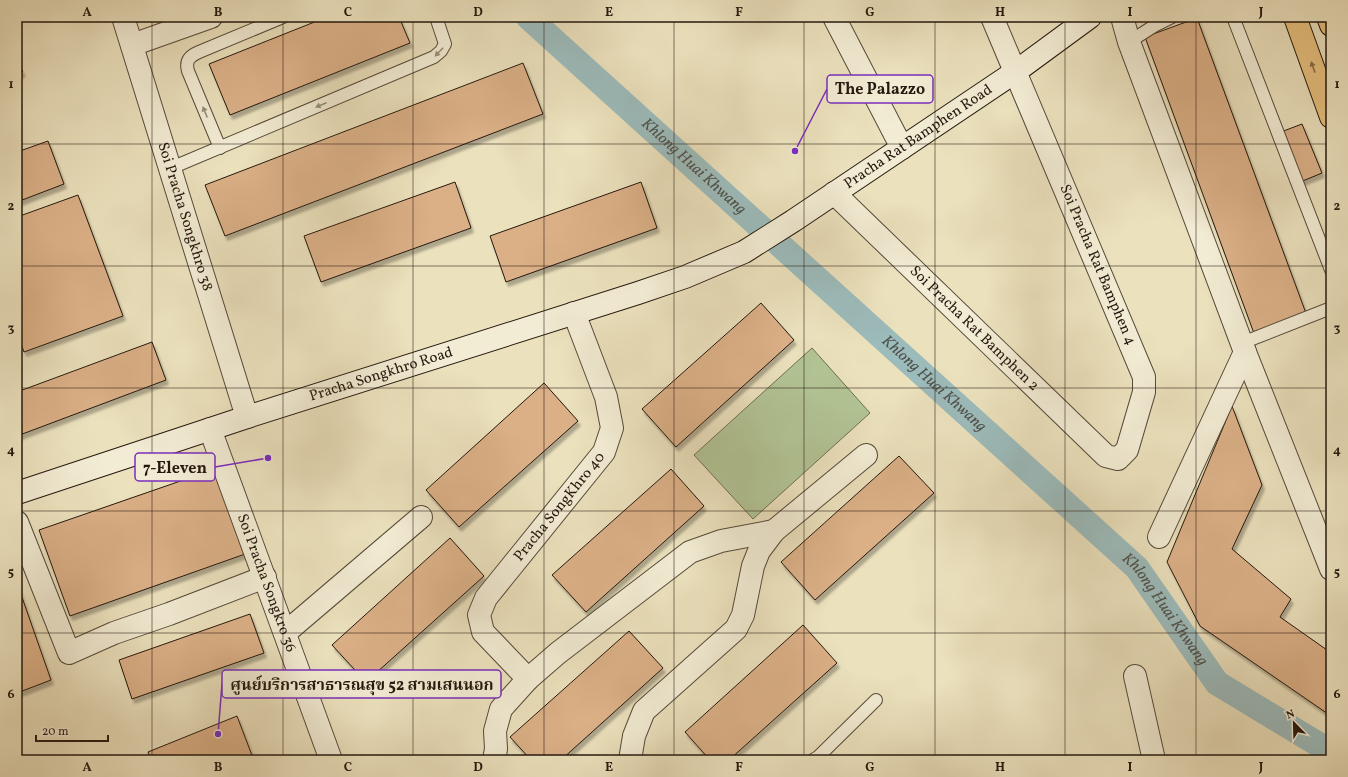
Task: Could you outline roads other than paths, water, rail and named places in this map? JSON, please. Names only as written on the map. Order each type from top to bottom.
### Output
[{"type":"main road","points":[[1295,17],[1331,117]]},
{"type":"main road","points":[[1328,17],[1331,25]]},
{"type":"street","name":"Soi Pracha Songkhro 38","points":[[123,17],[247,416]]},
{"type":"street","points":[[132,44],[211,17]]},
{"type":"street","points":[[834,17],[902,148]]},
{"type":"street","name":"Soi Pracha Rat Bamphen 4","points":[[992,17],[1144,377],[1144,392],[1127,450],[1118,459]]},
{"type":"street","name":"Pracha Rat Bamphen Road","points":[[744,252],[793,221],[1015,72],[1090,17]]},
{"type":"street","points":[[1122,17],[1129,42],[1244,347],[1331,569]]},
{"type":"street","name":"Soi Pracha Rat Bamphen 2","points":[[834,193],[1106,456],[1118,459]]},
{"type":"street","name":"Pracha Songkhro Road","points":[[17,493],[247,416],[686,277],[744,252]]},
{"type":"street","name":"Pracha SongKhro 40","points":[[528,679],[483,632],[479,615],[486,598],[604,452],[612,428],[606,397],[574,313]]},
{"type":"street","points":[[1159,537],[1244,347]]},
{"type":"street","name":"Soi Pracha Songkro 36","points":[[210,429],[331,760]]},
{"type":"street","points":[[630,760],[634,736],[644,711],[736,629],[743,615],[752,566],[759,551],[774,531],[866,455]]},
{"type":"street","points":[[285,633],[421,517]]},
{"type":"street","points":[[17,522],[70,653],[114,633],[170,614],[265,577]]},
{"type":"street","points":[[494,760],[496,749],[495,731],[501,709],[528,679],[564,648],[690,552],[721,541],[774,531]]},
{"type":"street","points":[[1135,676],[1154,760]]},
{"type":"lane","points":[[220,148],[188,71],[187,62],[189,58],[199,52],[283,17]]},
{"type":"lane","points":[[171,168],[434,57],[441,51],[445,44],[444,35],[436,17]]},
{"type":"lane","points":[[1129,42],[1154,26],[1172,17]]},
{"type":"lane","points":[[1232,17],[1331,270]]},
{"type":"lane","points":[[1244,347],[1331,308]]},
{"type":"lane","points":[[813,760],[818,757],[876,700]]},
{"type":"waterway","name":"Khlong Huai Khwang","points":[[528,17],[1137,568],[1217,683],[1331,752]]},
{"type":"place","name":"The Palazzo","points":[[795,151]]},
{"type":"place","name":"7-Eleven","points":[[268,458]]},
{"type":"place","name":"ศูนย์บริการสาธารณสุข 52 สามเสนนอก","points":[[218,734]]}]
